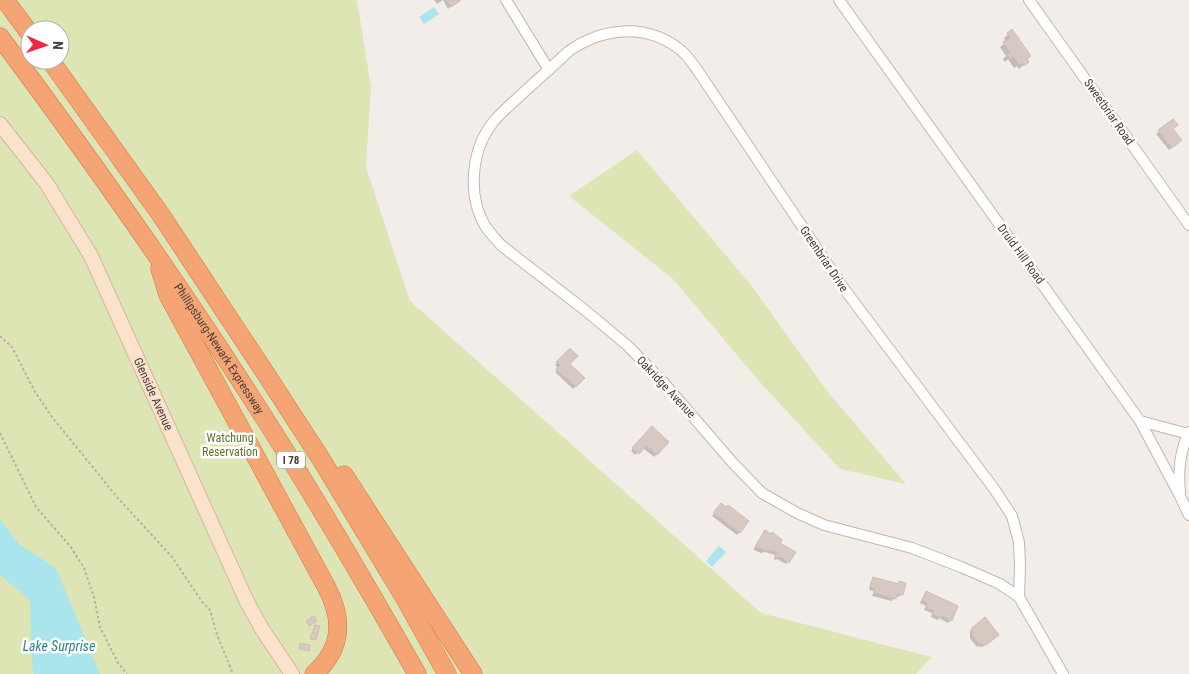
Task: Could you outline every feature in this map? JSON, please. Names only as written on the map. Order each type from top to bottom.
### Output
[{"type":"highway","points":[[5,0],[20,20]]},
{"type":"highway","name":"Phillipsburg-Newark Expressway","points":[[0,37],[155,252],[258,408],[320,507],[417,674]]},
{"type":"highway","name":"Phillipsburg-Newark Expressway","points":[[57,70],[161,215],[321,459],[403,595],[447,674]]},
{"type":"highway","points":[[155,252],[168,295],[328,588],[337,612],[338,627],[331,655],[314,674]]},
{"type":"highway","points":[[321,459],[342,471],[473,674]]},
{"type":"main road","name":"Glenside Avenue","points":[[0,124],[47,184],[90,256],[247,602],[262,629],[292,674]]},
{"type":"street","points":[[506,0],[549,70]]},
{"type":"street","name":"Druid Hill Road","points":[[839,0],[1140,421],[1189,515]]},
{"type":"street","name":"Sweetbriar Road","points":[[1029,0],[1189,225]]},
{"type":"street","name":"Greenbriar Drive","points":[[549,70],[578,45],[593,37],[610,33],[642,32],[661,37],[679,48],[688,58],[842,286],[995,490],[1012,516],[1019,542],[1019,597]]},
{"type":"street","name":"Oakridge Avenue","points":[[549,70],[492,123],[478,152],[474,175],[475,195],[482,218],[493,236],[502,246],[628,346],[664,383],[732,462],[762,493],[796,513],[824,525],[912,548],[1000,584],[1019,597],[1063,674]]},
{"type":"street","points":[[1140,421],[1188,433],[1181,458],[1178,481],[1180,496]]},
{"type":"path","points":[[0,336],[12,347],[35,392],[52,417],[117,497],[172,557],[210,610],[217,635],[233,674]]},
{"type":"path","points":[[0,433],[36,507],[70,546],[84,568],[94,597],[100,627],[118,663],[127,674]]},
{"type":"green space","name":"Watchung Reservation","points":[[0,0],[357,0],[371,87],[366,167],[410,301],[761,613],[932,657],[916,674],[0,674]]},
{"type":"green space","points":[[637,150],[750,284],[828,392],[906,484],[840,469],[758,380],[673,279],[569,196]]},
{"type":"water","points":[[434,7],[439,14],[424,24],[419,17]]},
{"type":"water","name":"Lake Surprise","points":[[0,519],[19,544],[56,568],[100,674],[34,674],[32,666],[30,600],[0,575]]},
{"type":"water","points":[[719,546],[726,552],[712,567],[706,561]]},
{"type":"building","points":[[446,0],[460,0],[460,1],[451,7]]},
{"type":"building","points":[[1012,29],[1031,56],[1027,59],[1029,62],[1024,66],[1022,63],[1019,65],[1013,56],[1010,59],[1006,54],[1010,52],[1003,42],[1010,38],[1007,33]]},
{"type":"building","points":[[1173,119],[1178,125],[1173,129],[1182,140],[1172,148],[1158,130]]},
{"type":"building","points":[[570,348],[578,356],[570,364],[585,378],[576,387],[556,369],[560,365],[556,362]]},
{"type":"building","points":[[652,426],[669,442],[657,455],[646,446],[639,454],[632,448]]},
{"type":"building","points":[[721,503],[726,507],[728,505],[749,521],[740,533],[713,513]]},
{"type":"building","points":[[765,530],[771,534],[772,532],[782,540],[780,543],[796,552],[789,563],[780,557],[775,557],[777,552],[775,551],[765,551],[757,547],[756,545]]},
{"type":"building","points":[[873,577],[899,584],[899,581],[906,583],[903,595],[897,594],[896,599],[874,593],[875,589],[870,587]]},
{"type":"building","points":[[926,591],[958,606],[952,621],[932,614],[934,611],[926,607],[927,603],[922,601]]},
{"type":"building","points":[[314,616],[317,621],[309,626],[306,621]]},
{"type":"building","points":[[985,617],[999,635],[986,645],[979,644],[972,635],[972,628]]},
{"type":"building","points":[[315,625],[320,626],[316,640],[310,639]]},
{"type":"building","points":[[300,643],[310,645],[309,651],[299,649]]}]
